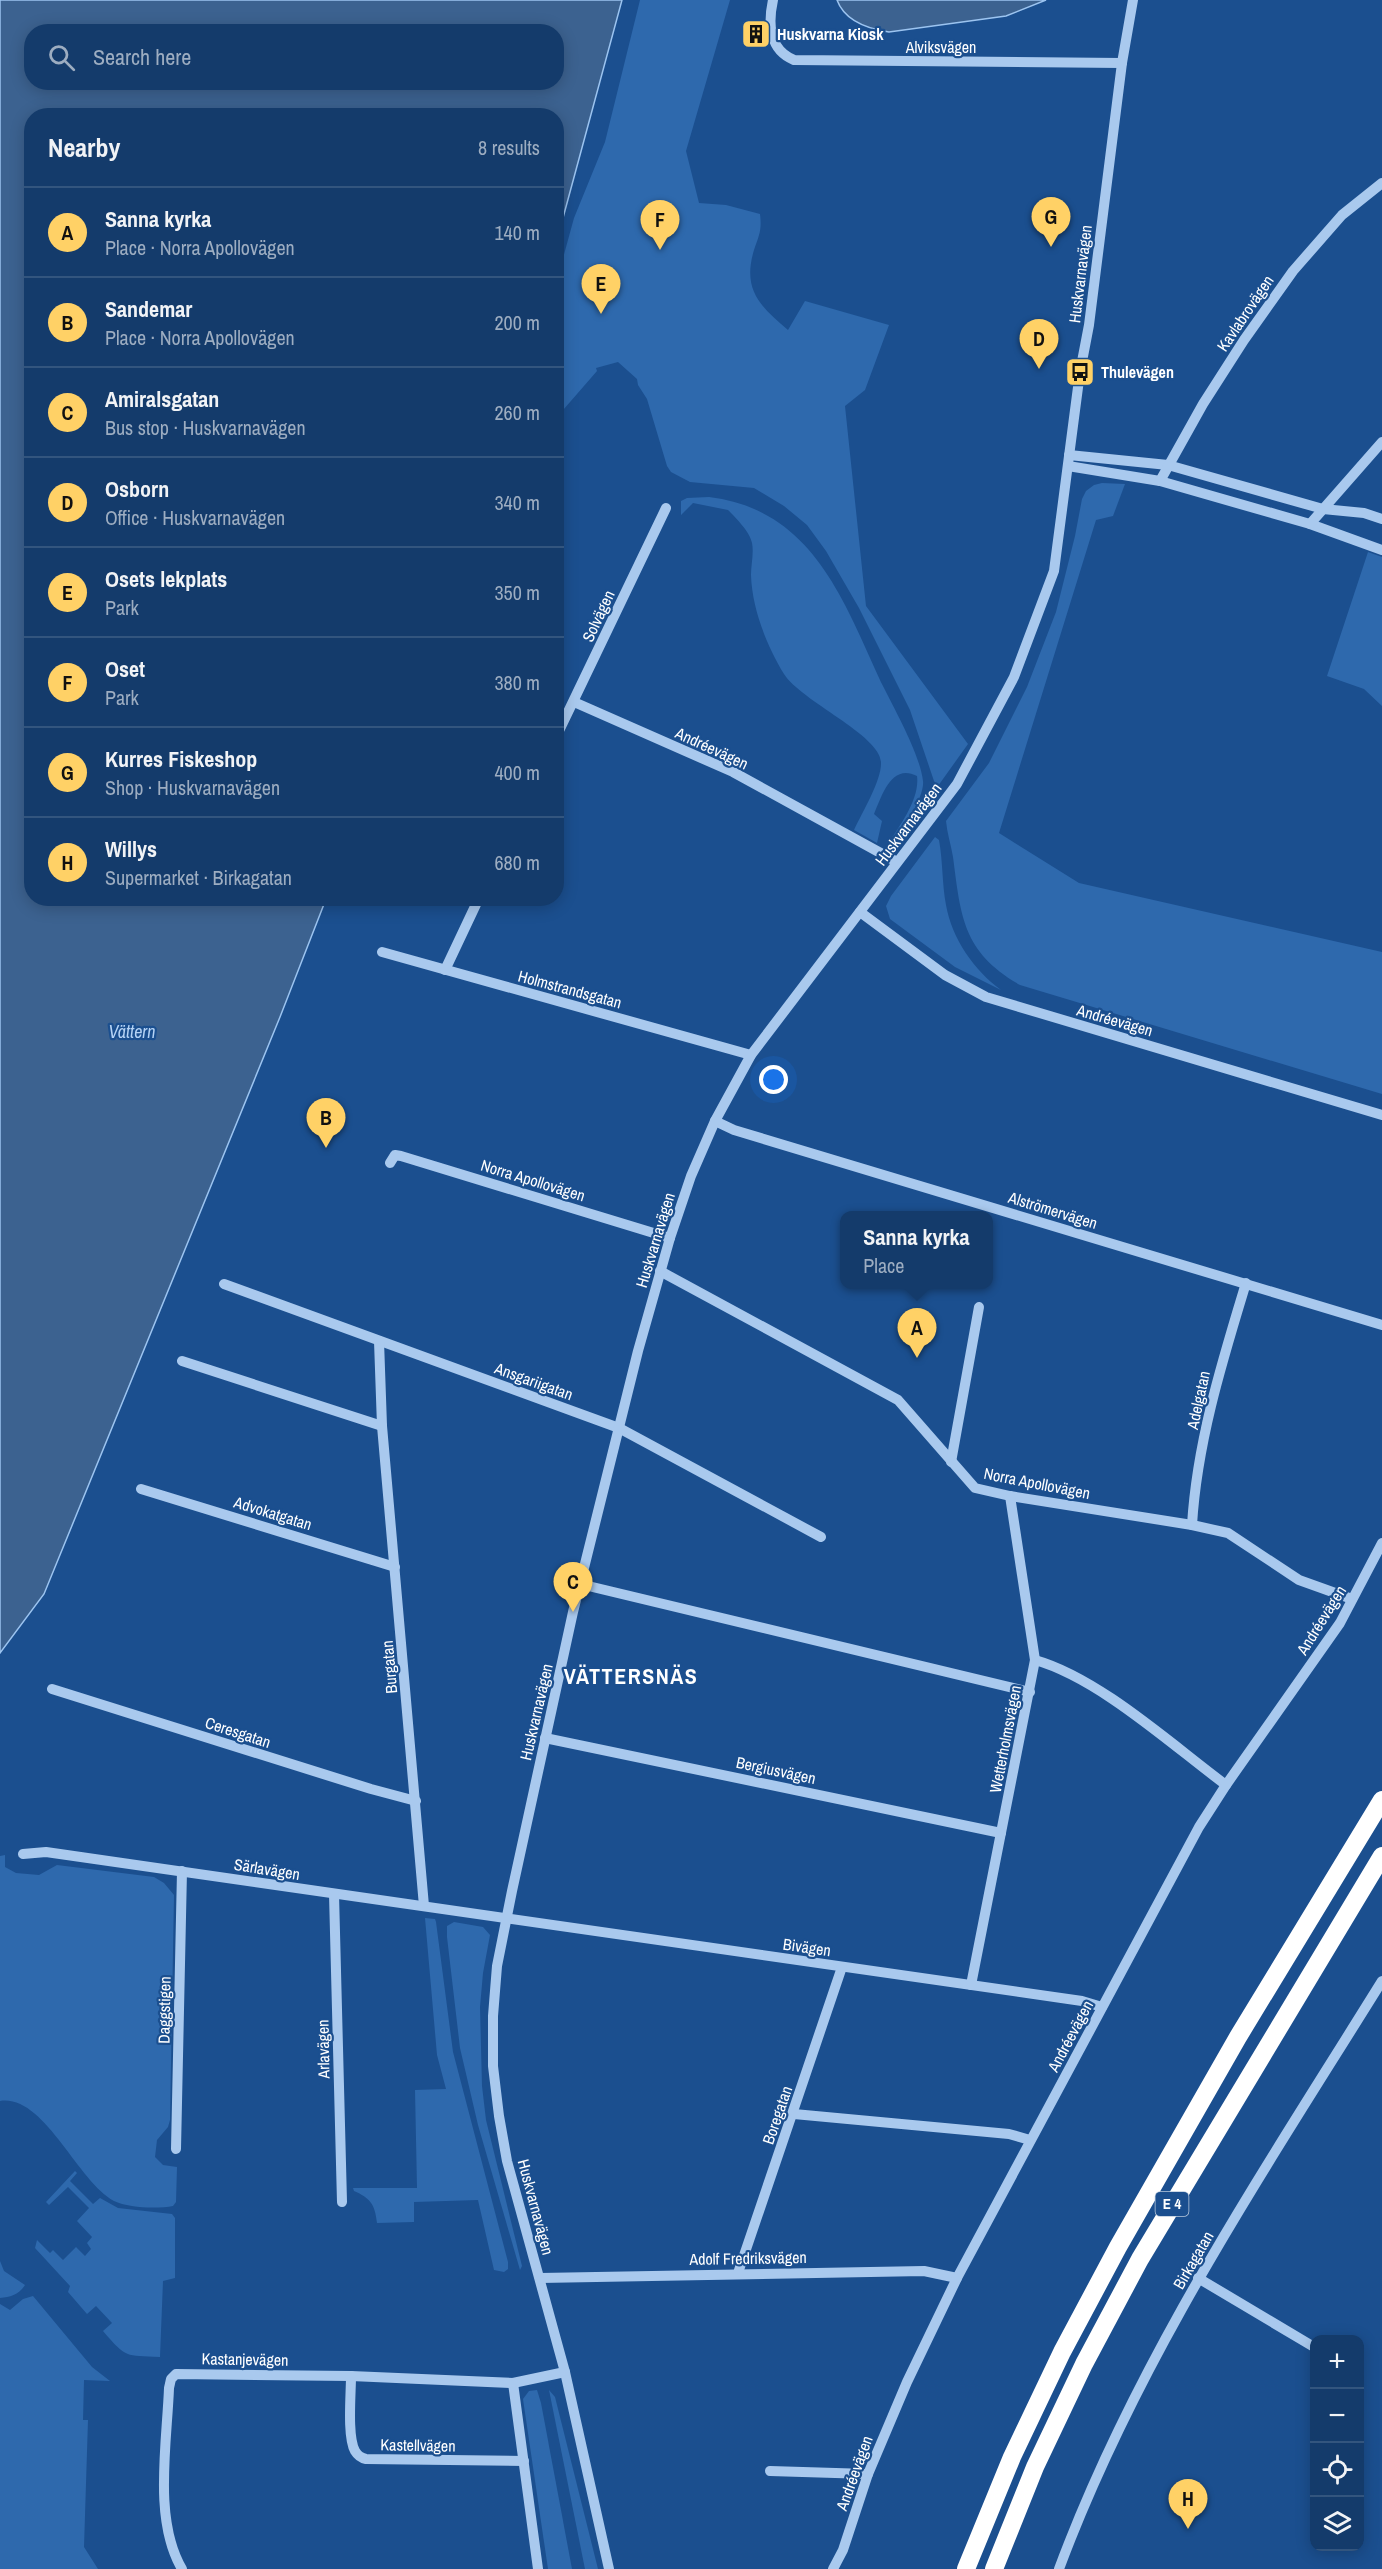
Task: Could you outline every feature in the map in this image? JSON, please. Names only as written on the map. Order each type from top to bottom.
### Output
[{"type":"highway","name":"E 4","points":[[966,2569],[1011,2457],[1062,2352],[1118,2247],[1238,2037],[1382,1800]]},
{"type":"highway","name":"E 4","points":[[994,2569],[1035,2467],[1084,2364],[1140,2259],[1382,1856]]},
{"type":"street","name":"Alviksvägen","points":[[773,0],[769,21],[771,30],[784,56],[794,60],[1122,63]]},
{"type":"street","name":"Huskvarnavägen","points":[[609,2569],[565,2372],[507,2161],[493,2066],[493,2016],[497,1966],[580,1584],[660,1271],[691,1176],[715,1121],[751,1055],[957,784],[1014,677],[1054,571],[1080,372],[1089,325],[1122,63],[1133,0]]},
{"type":"street","name":"Kavlabrovägen","points":[[1160,481],[1244,340],[1293,271],[1342,215],[1382,183]]},
{"type":"street","points":[[1310,524],[1382,442]]},
{"type":"street","points":[[1068,460],[1168,465],[1323,508],[1364,513],[1382,519]]},
{"type":"street","points":[[1068,460],[1160,481],[1310,524],[1382,550]]},
{"type":"street","name":"Solvägen","points":[[564,721],[666,508]]},
{"type":"street","name":"Andréevägen","points":[[574,702],[733,772],[897,862]]},
{"type":"street","points":[[445,970],[475,906]]},
{"type":"street","name":"Andréevägen","points":[[860,912],[945,975],[986,997],[1382,1115]]},
{"type":"street","name":"Holmstrandsgatan","points":[[382,951],[751,1055]]},
{"type":"street","name":"Alströmervägen","points":[[715,1121],[734,1130],[1382,1325]]},
{"type":"street","name":"Norra Apollovägen","points":[[390,1163],[395,1155],[401,1156],[670,1238]]},
{"type":"street","name":"Norra Apollovägen","points":[[660,1271],[898,1400],[975,1488],[1228,1533],[1299,1580],[1352,1599]]},
{"type":"street","name":"Adelgatan","points":[[1192,1525],[1194,1490],[1218,1374],[1246,1283]]},
{"type":"street","name":"Ansgariigatan","points":[[224,1284],[638,1436],[821,1538]]},
{"type":"street","points":[[951,1462],[980,1307]]},
{"type":"street","name":"Burgatan","points":[[379,1341],[382,1426],[424,1906]]},
{"type":"street","points":[[182,1361],[382,1426]]},
{"type":"street","name":"Advokatgatan","points":[[141,1489],[395,1567]]},
{"type":"street","name":"Wetterholmsvägen","points":[[971,1985],[1035,1660],[1010,1496]]},
{"type":"street","name":"Andréevägen","points":[[833,2569],[843,2550],[868,2474],[907,2382],[957,2278],[1030,2140],[1179,1862],[1226,1785],[1341,1623],[1382,1544]]},
{"type":"street","points":[[580,1584],[1030,1692]]},
{"type":"street","points":[[1035,1660],[1059,1666],[1114,1701],[1226,1785]]},
{"type":"street","name":"Ceresgatan","points":[[52,1689],[416,1801]]},
{"type":"street","name":"Bergiusvägen","points":[[545,1738],[1001,1833]]},
{"type":"street","name":"Särlavägen","points":[[23,1854],[46,1852],[507,1918]]},
{"type":"street","name":"Daggstigen","points":[[176,2149],[182,1871]]},
{"type":"street","name":"Arlavägen","points":[[334,1894],[342,2202]]},
{"type":"street","name":"Bivägen","points":[[507,1918],[1083,2001],[1102,2007]]},
{"type":"street","name":"Boregatan","points":[[738,2272],[794,2114],[842,1967]]},
{"type":"street","name":"Birkagatan","points":[[1059,2569],[1078,2518],[1128,2411],[1198,2278],[1382,1981]]},
{"type":"street","points":[[794,2114],[1009,2134],[1030,2140]]},
{"type":"street","name":"Adolf Fredriksvägen","points":[[540,2278],[738,2272],[924,2271],[957,2278]]},
{"type":"street","points":[[1198,2278],[1310,2345]]},
{"type":"street","name":"Kastanjevägen","points":[[182,2569],[171,2542],[165,2504],[171,2379],[176,2374],[351,2376],[513,2383],[565,2372]]},
{"type":"street","name":"Kastellvägen","points":[[351,2376],[352,2436],[354,2450],[359,2457],[366,2459],[524,2461]]},
{"type":"street","points":[[513,2383],[538,2569]]},
{"type":"street","points":[[770,2471],[868,2474]]},
{"type":"shaded area","points":[[640,0],[730,0],[686,151],[699,203],[726,205],[760,214],[759,236],[751,264],[752,287],[762,305],[788,330],[805,301],[889,325],[865,390],[845,406],[866,606],[968,744],[938,786],[934,781],[910,710],[859,608],[826,551],[807,525],[784,506],[754,488],[690,482],[671,472],[667,466],[647,399],[637,379],[618,362],[596,368],[597,371],[564,409],[564,254],[574,218],[605,142]]},
{"type":"shaded area","points":[[1102,483],[1125,484],[1113,516],[1096,520],[999,833],[1079,883],[1382,952],[1382,1094],[1020,985],[1001,973],[987,960],[968,931],[959,898],[946,821],[989,763],[1027,687],[1056,612],[1082,499],[1086,491]]},
{"type":"shaded area","points":[[709,497],[745,505],[775,520],[800,541],[821,565],[839,594],[907,734],[921,771],[923,787],[921,795],[896,843],[888,846],[912,803],[917,776],[908,773],[900,774],[889,783],[884,791],[874,814],[882,821],[877,843],[854,830],[878,778],[881,762],[877,752],[854,729],[806,695],[784,674],[766,639],[757,614],[751,575],[752,543],[746,530],[728,510],[693,503],[681,515],[681,501],[687,498]]},
{"type":"shaded area","points":[[1368,552],[1382,557],[1382,706],[1364,689],[1327,676]]},
{"type":"shaded area","points":[[935,837],[939,840],[945,897],[953,930],[973,963],[1001,990],[955,967],[890,919],[886,906],[891,896]]},
{"type":"shaded area","points":[[5,1855],[5,1867],[16,1873],[39,1875],[57,1865],[154,1877],[164,1883],[174,1895],[170,2120],[168,2127],[157,2140],[155,2157],[163,2165],[177,2167],[176,2202],[173,2206],[143,2207],[114,2201],[100,2191],[46,2124],[16,2102],[0,2101],[0,1856]]},
{"type":"shaded area","points":[[425,1918],[435,1919],[436,1922],[453,2052],[508,2262],[508,2269],[504,2272],[494,2270],[478,2200],[414,2202],[414,2222],[377,2223],[371,2202],[353,2188],[417,2188],[415,2090],[446,2089],[437,2055]]},
{"type":"shaded area","points":[[454,1922],[483,1927],[490,1935],[480,2007],[482,2086],[486,2120],[522,2266],[520,2270],[478,2125],[460,2048],[447,1937],[447,1926]]},
{"type":"shaded area","points":[[75,2171],[77,2173],[70,2181],[93,2204],[100,2198],[118,2208],[172,2214],[175,2218],[175,2278],[163,2281],[160,2357],[127,2354],[117,2347],[103,2331],[112,2323],[96,2306],[87,2314],[68,2292],[70,2286],[35,2248],[37,2240],[50,2253],[53,2250],[63,2260],[76,2247],[85,2256],[91,2249],[87,2243],[92,2237],[77,2221],[89,2208],[68,2187],[49,2205],[46,2202]]},
{"type":"shaded area","points":[[0,2261],[4,2271],[25,2285],[14,2295],[0,2298]]},
{"type":"shaded area","points":[[33,2296],[92,2367],[110,2381],[84,2380],[83,2420],[88,2420],[84,2547],[98,2569],[0,2569],[0,2304],[10,2310],[23,2299]]},
{"type":"shaded area","points":[[537,2390],[572,2569],[548,2569],[523,2399],[529,2391]]},
{"type":"shaded area","points":[[549,2390],[555,2397],[598,2569],[585,2569]]},
{"type":"water","name":"Vättern","points":[[0,0],[622,0],[564,214],[564,108],[24,108],[24,906],[323,906],[44,1594],[0,1653]]},
{"type":"water","points":[[837,0],[1046,0],[1006,16],[889,32],[858,23],[846,14]]},
{"type":"place","name":"Huskvarna Kiosk","points":[[756,34]]},
{"type":"place","name":"Kurres Fiskeshop","points":[[1051,247]]},
{"type":"place","name":"Oset","points":[[660,250]]},
{"type":"place","name":"Osets lekplats","points":[[601,314]]},
{"type":"place","name":"Osborn","points":[[1039,369]]},
{"type":"place","name":"Thulevägen","points":[[1080,372]]},
{"type":"place","name":"Sandemar","points":[[326,1148]]},
{"type":"place","name":"Sanna kyrka","points":[[917,1358]]},
{"type":"place","name":"Amiralsgatan","points":[[573,1612]]},
{"type":"place","name":"Willys","points":[[1188,2529]]},
{"type":"district","name":"VÄTTERSNÄS","points":[[631,1676]]}]
